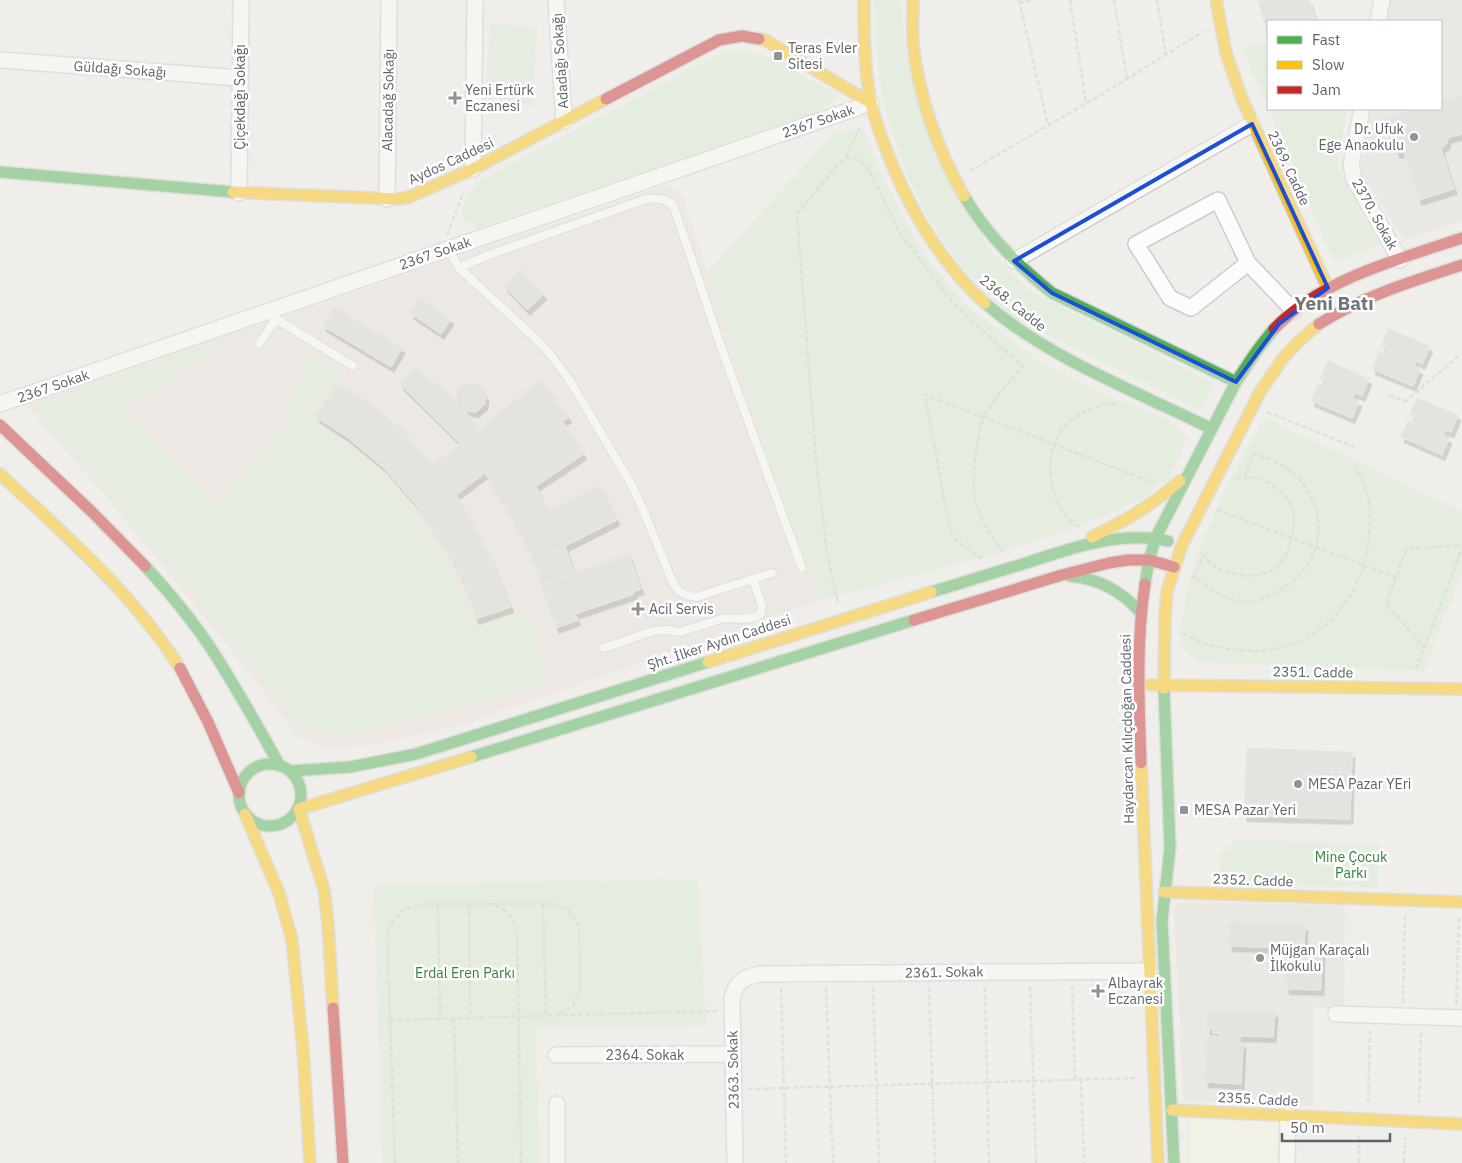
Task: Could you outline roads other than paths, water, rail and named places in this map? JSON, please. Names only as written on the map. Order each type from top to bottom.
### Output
[{"type":"main road","name":"2368. Cadde","points":[[864,0],[865,60],[871,103],[894,170],[914,215],[932,244],[950,267],[976,295],[1023,333],[1050,350],[1212,429]]},
{"type":"main road","points":[[912,0],[913,41],[921,87],[936,138],[954,180],[978,218],[1014,261],[1031,278],[1052,293],[1236,382]]},
{"type":"main road","name":"2369. Cadde","points":[[1216,0],[1226,53],[1233,76],[1252,124],[1328,288]]},
{"type":"main road","name":"Aydos Caddesi","points":[[0,172],[239,193],[387,199],[409,197],[473,169],[719,40],[731,36],[745,35],[765,40],[871,103]]},
{"type":"main road","name":"Haydarcan Kılıçdoğan Caddesi","points":[[1158,1163],[1138,685],[1140,613],[1149,560],[1156,537],[1236,382],[1279,324],[1294,311],[1328,288],[1350,278],[1462,238]]},
{"type":"main road","points":[[1174,1163],[1162,921],[1170,848],[1164,684],[1167,591],[1174,567],[1182,545],[1258,392],[1280,361],[1310,332],[1334,315],[1360,302],[1462,265]]},
{"type":"main road","points":[[0,425],[136,556],[180,606],[215,655],[285,768],[297,779],[301,788],[302,799],[299,809],[293,817],[275,826],[264,826],[255,823],[245,814]]},
{"type":"main road","points":[[1057,553],[1140,512],[1165,494],[1189,472]]},
{"type":"main road","points":[[0,474],[111,579],[146,619],[170,652],[206,714],[239,793],[241,808],[279,893],[292,940],[303,1049],[310,1163]]},
{"type":"main road","points":[[1156,537],[1182,545]]},
{"type":"main road","name":"Şht. İlker Aydın Caddesi","points":[[285,768],[350,767],[416,754],[1057,553],[1094,544],[1156,537]]},
{"type":"main road","points":[[299,809],[1062,575],[1109,563],[1149,560],[1174,567]]},
{"type":"main road","points":[[1062,575],[1082,576],[1112,586],[1140,613]]},
{"type":"main road","name":"2351. Cadde","points":[[1138,685],[1462,689]]},
{"type":"main road","points":[[622,689],[628,709]]},
{"type":"main road","points":[[239,793],[244,778],[260,766],[271,764],[285,768]]},
{"type":"main road","points":[[299,809],[324,890],[328,923],[343,1163]]},
{"type":"main road","name":"2352. Cadde","points":[[1164,892],[1461,902]]},
{"type":"main road","name":"2355. Cadde","points":[[1172,1110],[1462,1124]]},
{"type":"street","name":"Çiçekdağı Sokağı","points":[[239,193],[241,0]]},
{"type":"street","name":"Alacadağ Sokağı","points":[[387,199],[389,0]]},
{"type":"street","points":[[473,169],[475,0]]},
{"type":"street","name":"Adadağı Sokağı","points":[[556,0],[564,121]]},
{"type":"street","points":[[1378,20],[1382,0]]},
{"type":"street","name":"Güldağı Sokağı","points":[[0,60],[240,78]]},
{"type":"street","name":"2367 Sokak","points":[[0,404],[273,315],[444,250],[871,103]]},
{"type":"street","name":"2370. Sokak","points":[[1362,110],[1351,164],[1352,172],[1354,179],[1400,260]]},
{"type":"street","points":[[1014,261],[1252,124]]},
{"type":"street","points":[[1248,263],[1191,308],[1170,298],[1136,244],[1218,200],[1248,263],[1294,311]]},
{"type":"street","name":"2361. Sokak","points":[[741,980],[761,974],[1149,970]]},
{"type":"street","name":"2363. Sokak","points":[[735,1163],[732,1010],[734,989],[741,980]]},
{"type":"street","points":[[1336,1014],[1458,1018]]},
{"type":"street","name":"2364. Sokak","points":[[556,1055],[733,1054]]},
{"type":"street","points":[[557,1104],[557,1163]]},
{"type":"street","points":[[1287,1163],[1288,1116]]},
{"type":"lane","points":[[460,268],[486,256],[646,199],[658,198],[673,205],[724,354],[802,568]]},
{"type":"lane","points":[[444,250],[460,268],[536,339],[551,355],[570,381],[630,482],[677,590],[687,596],[696,597],[772,573]]},
{"type":"lane","points":[[259,344],[273,315],[353,366]]},
{"type":"lane","points":[[604,648],[653,631],[669,630],[680,632],[725,618],[745,619],[758,616],[761,613],[762,606],[753,579]]},
{"type":"place","name":"Teras Evler Sitesi","points":[[778,56]]},
{"type":"place","name":"Yeni Ertürk Eczanesi","points":[[455,98]]},
{"type":"place","name":"Dr. Ufuk Ege Anaokulu","points":[[1414,137]]},
{"type":"place","name":"Acil Servis","points":[[638,609]]},
{"type":"place","name":"MESA Pazar YEri","points":[[1298,784]]},
{"type":"place","name":"MESA Pazar Yeri","points":[[1184,810]]},
{"type":"place","name":"Müjgan Karaçalı İlkokulu","points":[[1260,958]]},
{"type":"place","name":"Albayrak Eczanesi","points":[[1098,991]]},
{"type":"district","name":"Yeni Batı","points":[[1334,303]]},
{"type":"park label","name":"Mine Çocuk Parkı","points":[[1351,866]]},
{"type":"park label","name":"Erdal Eren Parkı","points":[[465,973]]}]
